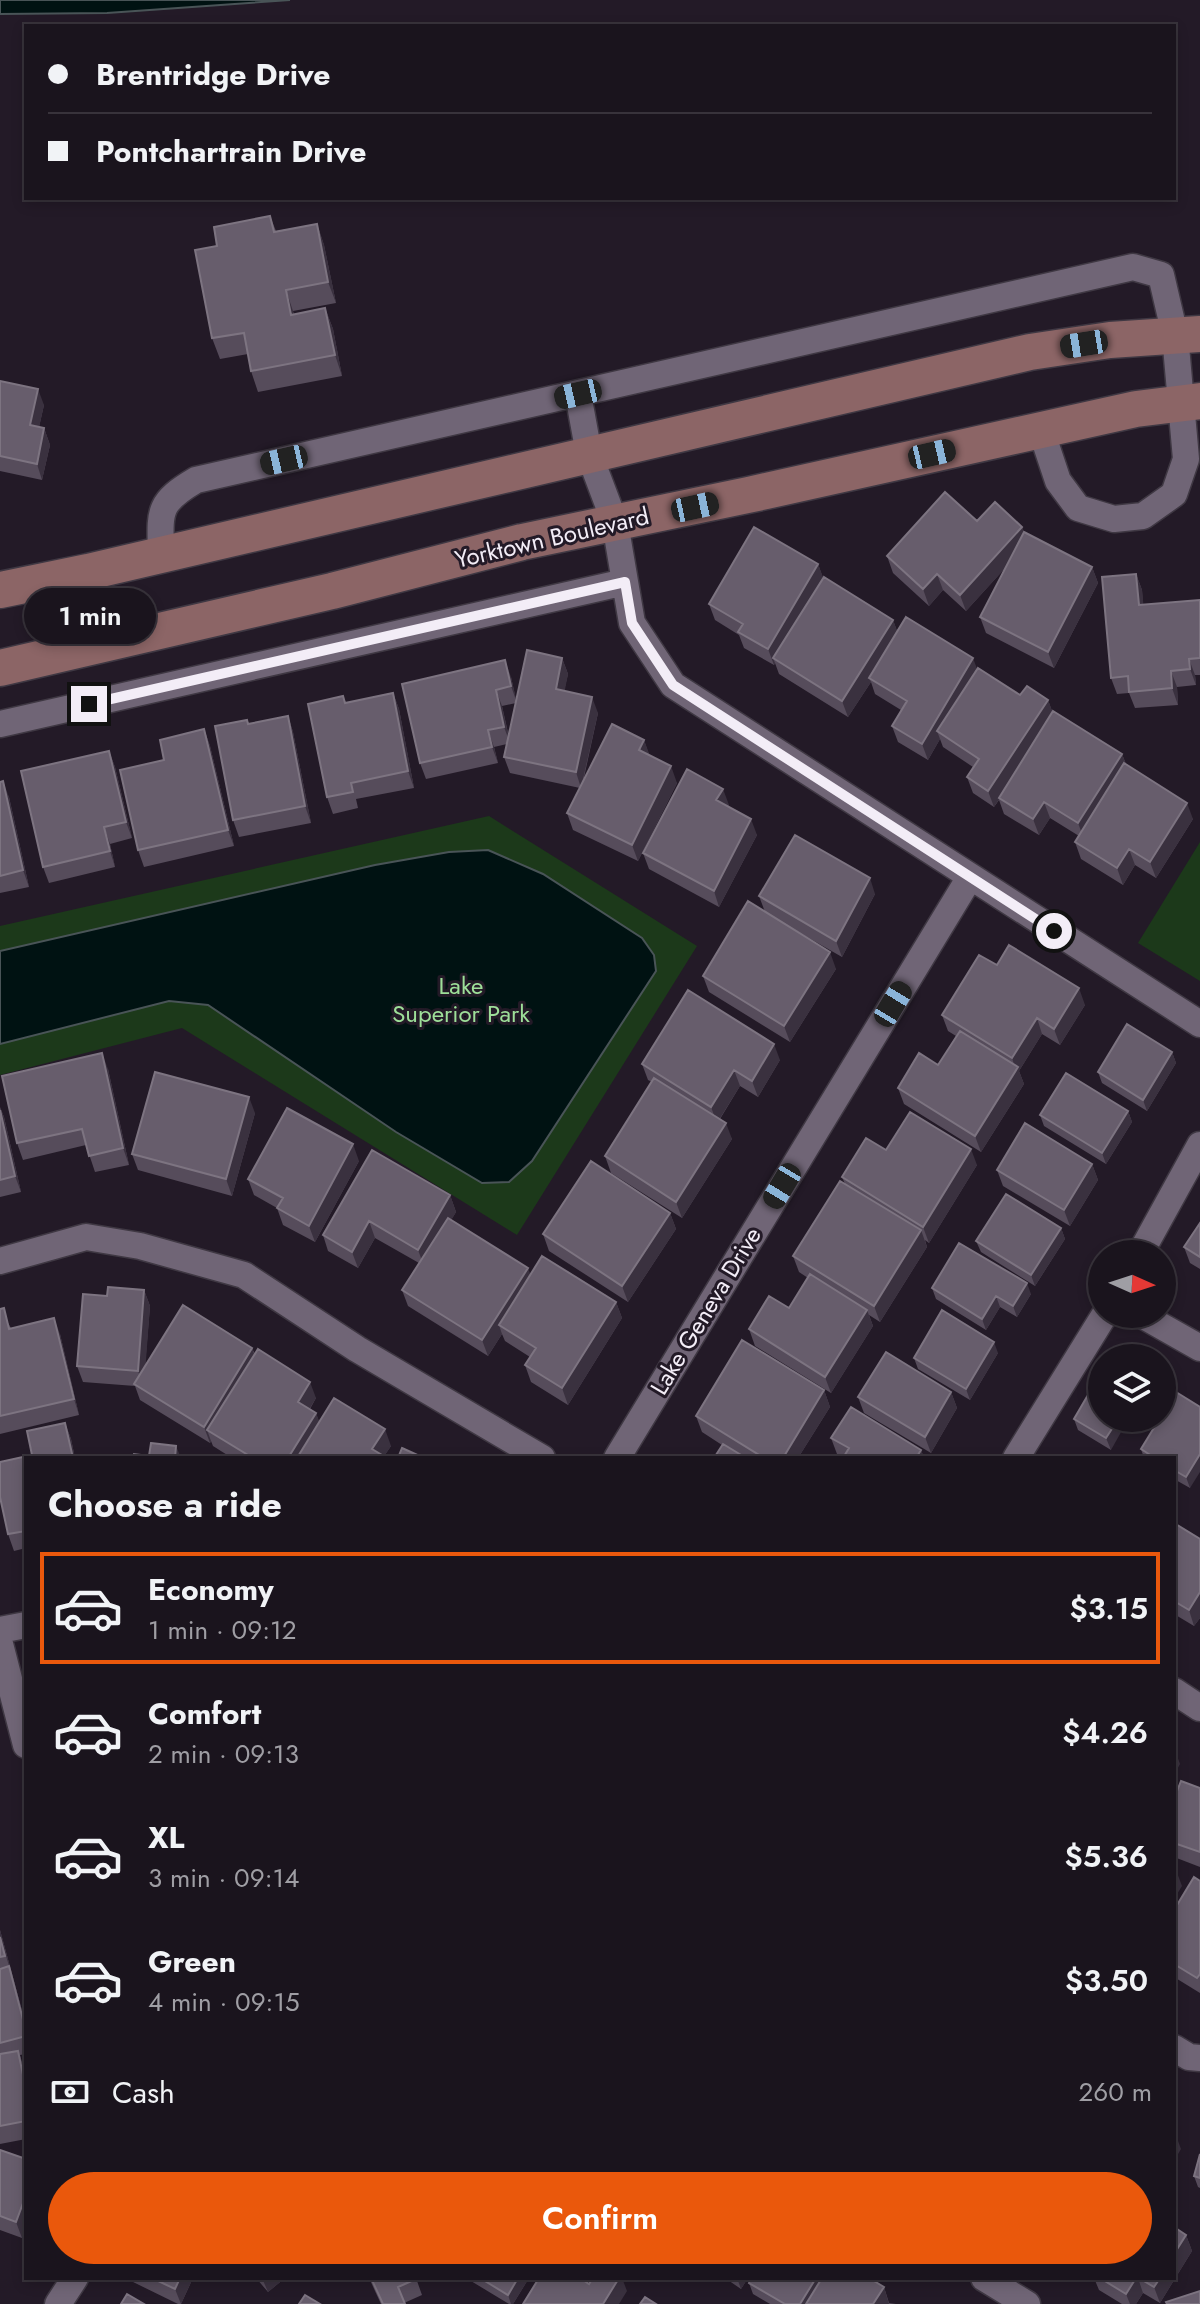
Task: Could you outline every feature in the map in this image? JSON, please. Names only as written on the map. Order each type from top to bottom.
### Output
[{"type":"main road","points":[[0,590],[1030,352],[1110,340],[1187,334]]},
{"type":"main road","name":"Yorktown Boulevard","points":[[0,668],[332,591],[522,542],[1136,409],[1190,402]]},
{"type":"street","points":[[161,555],[160,521],[170,496],[196,480],[1133,267],[1161,275],[1187,334],[1190,402],[1186,459],[1174,494],[1143,516],[1114,519],[1078,508],[1058,481],[1041,430]]},
{"type":"street","points":[[578,394],[589,454],[615,523],[632,623],[673,685],[1200,1024]]},
{"type":"street","points":[[0,724],[625,582]]},
{"type":"street","name":"Lake Geneva Drive","points":[[618,1456],[970,877]]},
{"type":"street","points":[[1148,1240],[1200,1145]]},
{"type":"street","points":[[0,1261],[86,1237],[140,1246],[244,1275],[357,1349],[539,1456]]},
{"type":"street","points":[[1017,1456],[1096,1328]]},
{"type":"street","points":[[1165,1328],[1200,1348]]},
{"type":"street","points":[[0,1630],[24,1625]]},
{"type":"street","points":[[0,1644],[24,1737]]},
{"type":"street","points":[[1176,1692],[1200,1708]]},
{"type":"street","points":[[1176,2049],[1189,2057],[1200,2058]]},
{"type":"street","points":[[58,2304],[74,2280]]},
{"type":"street","points":[[987,2280],[1027,2304]]},
{"type":"green space","name":"Lake Superior Park","points":[[489,816],[697,946],[517,1235],[182,1028],[0,1075],[0,926]]},
{"type":"green space","points":[[1200,842],[1200,981],[1138,943]]},
{"type":"shaded area","points":[[0,0],[290,0],[107,13],[0,14]]},
{"type":"shaded area","name":"Lake Superior Park","points":[[488,850],[543,874],[642,938],[654,955],[656,971],[532,1161],[509,1182],[482,1183],[396,1132],[208,1005],[169,1001],[0,1044],[0,951],[375,865],[449,852]]},
{"type":"building","points":[[270,216],[274,232],[317,224],[328,282],[286,290],[291,315],[325,308],[335,355],[251,371],[244,333],[212,338],[195,250],[217,246],[214,227]]},
{"type":"building","points":[[0,381],[38,389],[30,425],[44,428],[37,464],[0,456]]},
{"type":"building","points":[[945,492],[977,521],[995,502],[1022,527],[960,595],[937,574],[923,589],[887,556]]},
{"type":"building","points":[[754,527],[818,564],[768,649],[738,632],[743,624],[709,604]]},
{"type":"building","points":[[1024,532],[1092,567],[1048,652],[980,617]]},
{"type":"building","points":[[1136,574],[1139,605],[1200,600],[1200,658],[1189,659],[1190,669],[1171,671],[1172,688],[1129,692],[1128,676],[1111,678],[1102,577]]},
{"type":"building","points":[[824,577],[893,620],[842,701],[773,658]]},
{"type":"building","points":[[906,617],[973,658],[922,744],[892,726],[907,701],[869,678]]},
{"type":"building","points":[[527,650],[562,658],[556,689],[592,697],[576,772],[504,757]]},
{"type":"building","points":[[505,660],[511,686],[496,690],[504,727],[488,730],[492,747],[420,763],[402,684]]},
{"type":"building","points":[[978,668],[1020,695],[1027,686],[1048,700],[988,791],[967,777],[979,759],[937,731]]},
{"type":"building","points":[[393,693],[408,771],[351,783],[353,792],[327,797],[308,704],[343,696],[345,703]]},
{"type":"building","points":[[1053,711],[1122,754],[1078,823],[1044,802],[1033,819],[999,798]]},
{"type":"building","points":[[288,716],[305,806],[233,820],[215,726],[247,720],[248,724]]},
{"type":"building","points":[[612,724],[644,740],[639,750],[671,766],[632,845],[567,813]]},
{"type":"building","points":[[204,729],[228,830],[138,850],[120,770],[164,760],[160,740]]},
{"type":"building","points":[[109,751],[126,822],[104,827],[110,851],[43,867],[21,771]]},
{"type":"building","points":[[1124,763],[1187,803],[1150,862],[1129,849],[1117,868],[1075,842]]},
{"type":"building","points":[[687,769],[723,789],[716,800],[751,819],[714,891],[643,853]]},
{"type":"building","points":[[3,781],[23,870],[0,876],[0,782]]},
{"type":"building","points":[[795,835],[870,878],[836,941],[759,896]]},
{"type":"building","points":[[748,901],[830,952],[784,1026],[703,976]]},
{"type":"building","points":[[1009,945],[1079,988],[1054,1029],[1037,1018],[1012,1058],[942,1015],[979,955],[997,965]]},
{"type":"building","points":[[688,990],[774,1044],[752,1081],[734,1070],[711,1107],[642,1064]]},
{"type":"building","points":[[1127,1024],[1172,1052],[1143,1100],[1098,1072]]},
{"type":"building","points":[[960,1031],[1018,1067],[975,1136],[898,1088],[919,1053],[938,1065]]},
{"type":"building","points":[[102,1053],[123,1148],[89,1156],[82,1129],[17,1143],[2,1076]]},
{"type":"building","points":[[155,1072],[249,1097],[226,1179],[132,1154]]},
{"type":"building","points":[[1066,1073],[1128,1111],[1102,1153],[1040,1115]]},
{"type":"building","points":[[654,1078],[726,1123],[676,1202],[605,1156]]},
{"type":"building","points":[[287,1108],[353,1144],[309,1226],[277,1208],[283,1198],[248,1179]]},
{"type":"building","points":[[0,1110],[15,1176],[0,1180]]},
{"type":"building","points":[[910,1112],[971,1149],[923,1227],[842,1177],[866,1138],[886,1150]]},
{"type":"building","points":[[1025,1123],[1092,1164],[1064,1210],[997,1170]]},
{"type":"building","points":[[372,1150],[450,1195],[418,1250],[369,1221],[352,1252],[323,1235]]},
{"type":"building","points":[[591,1161],[670,1213],[622,1286],[543,1234]]},
{"type":"building","points":[[840,1181],[921,1230],[874,1306],[793,1256]]},
{"type":"building","points":[[1006,1194],[1061,1228],[1031,1275],[976,1241]]},
{"type":"building","points":[[448,1218],[528,1268],[482,1340],[402,1290]]},
{"type":"building","points":[[1200,1223],[1200,1257],[1184,1247]]},
{"type":"building","points":[[959,1243],[1027,1283],[1013,1306],[996,1296],[982,1319],[932,1288]]},
{"type":"building","points":[[542,1256],[616,1302],[562,1388],[525,1365],[536,1348],[499,1325]]},
{"type":"building","points":[[810,1274],[867,1310],[825,1377],[749,1329],[769,1296],[789,1308]]},
{"type":"building","points":[[108,1287],[144,1290],[138,1371],[77,1366],[83,1294],[107,1296]]},
{"type":"building","points":[[183,1305],[252,1348],[204,1427],[134,1384]]},
{"type":"building","points":[[4,1308],[9,1329],[54,1318],[74,1399],[0,1416],[0,1309]]},
{"type":"building","points":[[942,1310],[994,1342],[966,1389],[914,1358]]},
{"type":"building","points":[[742,1340],[824,1390],[784,1456],[761,1456],[696,1416]]},
{"type":"building","points":[[258,1349],[310,1382],[298,1402],[316,1413],[289,1456],[250,1456],[207,1430]]},
{"type":"building","points":[[886,1352],[951,1392],[925,1437],[858,1397]]},
{"type":"building","points":[[1176,1392],[1200,1407],[1200,1454],[1186,1477],[1176,1471],[1176,1456],[1152,1456],[1141,1449],[1151,1432],[1176,1432]]},
{"type":"building","points":[[1088,1395],[1088,1427],[1074,1419]]},
{"type":"building","points":[[334,1398],[385,1429],[372,1449],[384,1456],[298,1456]]},
{"type":"building","points":[[851,1407],[921,1450],[917,1456],[844,1456],[849,1448],[831,1438]]},
{"type":"building","points":[[65,1423],[73,1456],[27,1456],[32,1455],[27,1431]]},
{"type":"building","points":[[1096,1432],[1110,1432],[1106,1438]]},
{"type":"building","points":[[151,1443],[176,1446],[175,1456],[149,1456]]},
{"type":"building","points":[[723,1444],[743,1456],[715,1456]]},
{"type":"building","points":[[402,1448],[420,1456],[399,1456]]},
{"type":"building","points":[[24,1457],[24,1531],[8,1534],[0,1497],[0,1462]]},
{"type":"building","points":[[1176,1524],[1200,1539],[1200,1592],[1189,1610],[1176,1602]]},
{"type":"building","points":[[1181,1781],[1200,1788],[1200,1852],[1176,1844],[1176,1794]]},
{"type":"building","points":[[1194,1877],[1200,1881],[1200,1974],[1197,1978],[1176,1965],[1176,1907]]},
{"type":"building","points":[[0,1937],[5,1956],[0,1957]]},
{"type":"building","points":[[9,1966],[24,2023],[24,2037],[0,2043],[0,1969]]},
{"type":"building","points":[[18,2051],[24,2080],[24,2121],[0,2126],[0,2054]]},
{"type":"building","points":[[0,2150],[24,2158],[24,2200],[16,2222],[0,2216]]},
{"type":"building","points":[[1200,2154],[1200,2178],[1194,2176]]},
{"type":"building","points":[[1176,2228],[1186,2235],[1176,2251]]},
{"type":"building","points":[[156,2280],[179,2280],[175,2289]]},
{"type":"building","points":[[372,2280],[414,2280],[398,2287],[405,2304],[383,2304]]},
{"type":"building","points":[[483,2280],[517,2280],[508,2295]]},
{"type":"building","points":[[538,2280],[583,2280],[589,2284],[592,2280],[618,2280],[603,2304],[523,2304]]},
{"type":"building","points":[[750,2280],[815,2280],[800,2304],[785,2304],[749,2283]]},
{"type":"building","points":[[821,2280],[872,2280],[884,2287],[873,2304],[806,2304]]},
{"type":"building","points":[[1103,2280],[1135,2280],[1126,2294]]},
{"type":"building","points":[[1142,2280],[1159,2280],[1154,2287]]},
{"type":"building","points":[[1200,2291],[1200,2304],[1166,2302]]},
{"type":"building","points":[[127,2294],[144,2304],[121,2304]]},
{"type":"building","points":[[305,2295],[320,2304],[299,2304]]},
{"type":"building","points":[[645,2297],[656,2304],[640,2304]]},
{"type":"route","points":[[89,704],[625,582],[632,623],[673,685],[1054,931]]}]
